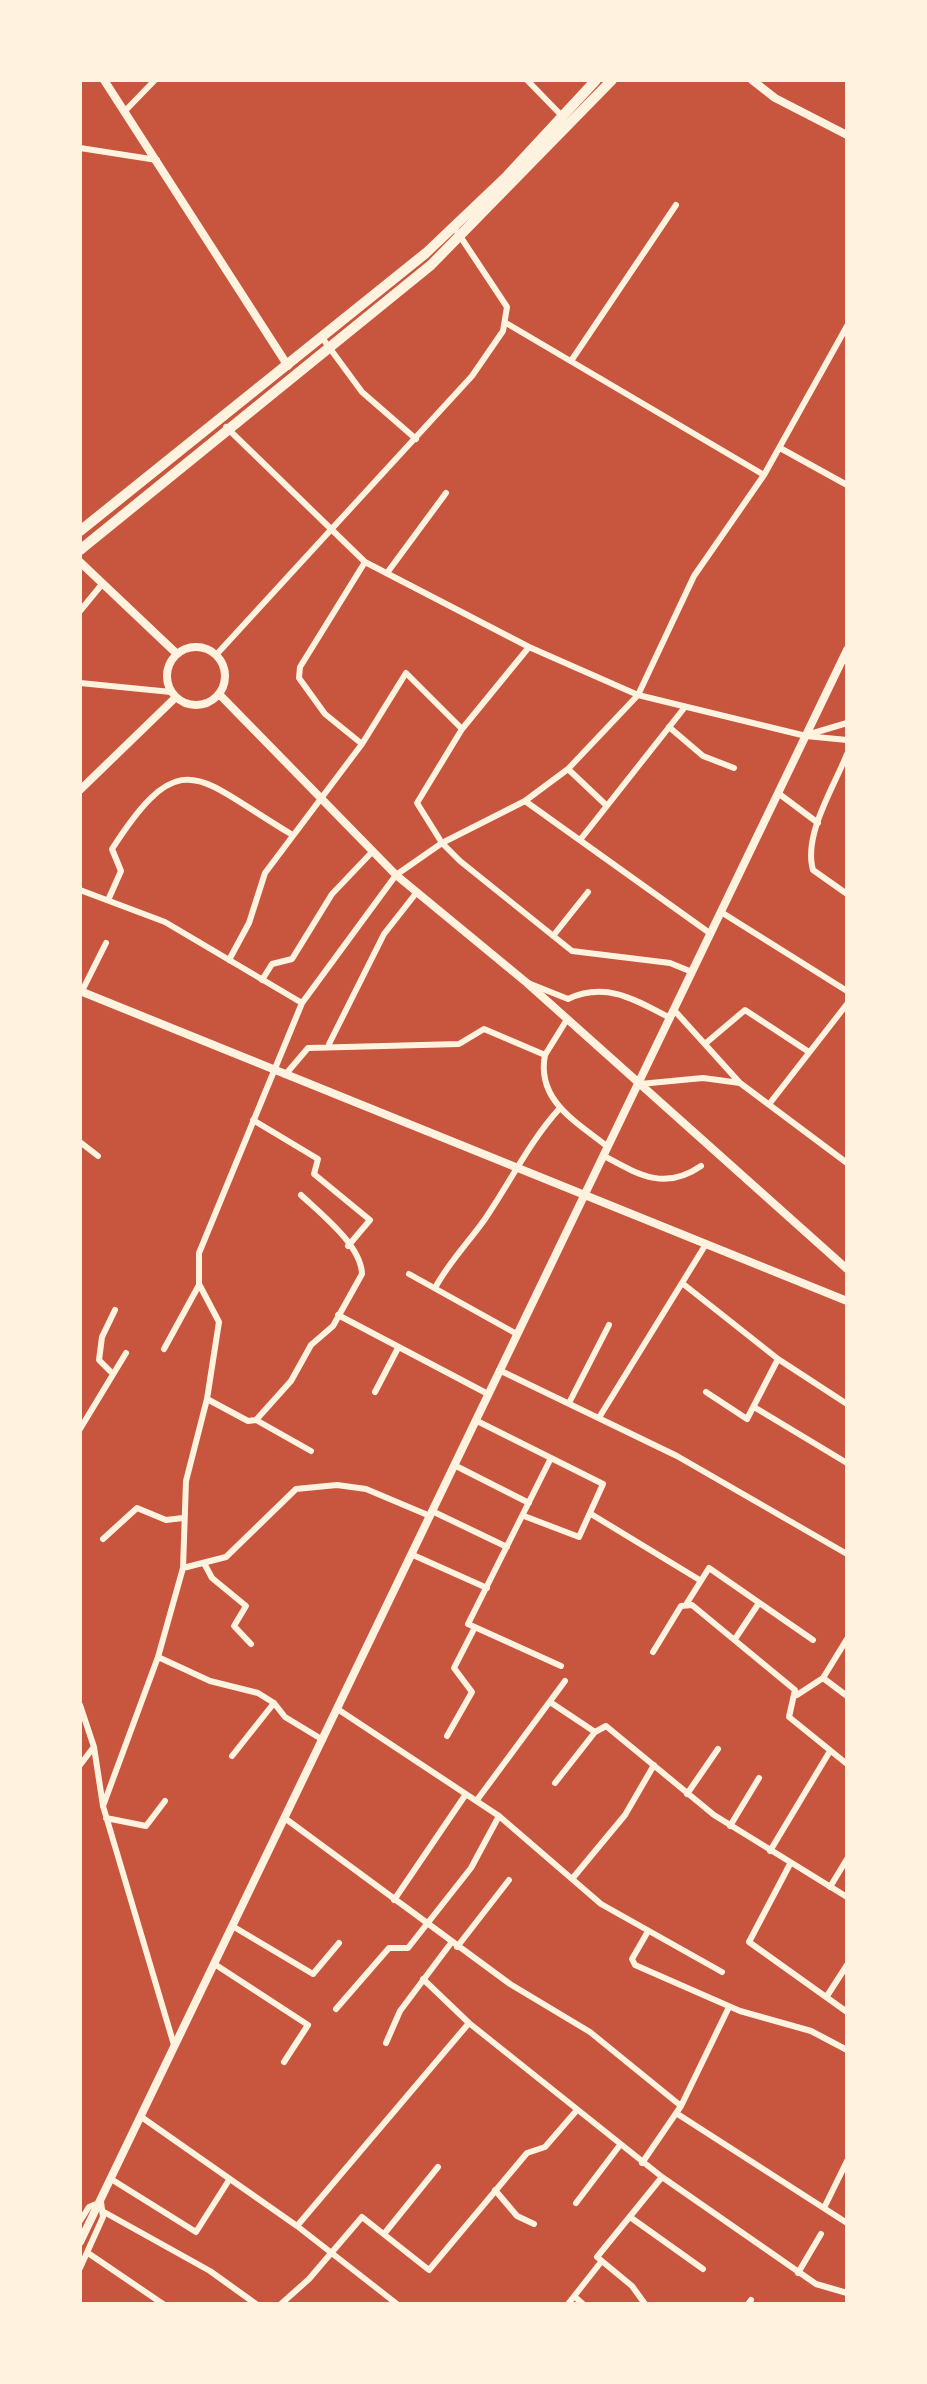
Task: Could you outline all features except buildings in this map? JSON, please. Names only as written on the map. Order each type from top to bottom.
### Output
[{"type":"main road","points":[[458,232],[596,80]]},
{"type":"main road","points":[[80,550],[458,232],[612,80]]},
{"type":"main road","points":[[80,530],[288,366],[327,344]]},
{"type":"street","points":[[123,113],[155,80]]},
{"type":"street","points":[[528,80],[562,116]]},
{"type":"street","points":[[752,80],[785,103],[847,134]]},
{"type":"street","points":[[105,82],[288,366]]},
{"type":"street","points":[[80,148],[158,160]]},
{"type":"street","points":[[571,361],[676,205]]},
{"type":"street","points":[[216,655],[472,376],[506,323],[507,306],[458,232]]},
{"type":"street","points":[[506,323],[764,475]]},
{"type":"street","points":[[103,1806],[158,1657],[183,1568],[186,1481],[208,1399],[219,1322],[200,1284],[199,1253],[302,1004],[396,875],[442,843],[525,801],[568,769],[638,696],[694,576],[764,475],[847,326]]},
{"type":"street","points":[[327,344],[362,392],[416,440]]},
{"type":"street","points":[[218,419],[364,562],[529,647],[638,696],[806,736],[847,740]]},
{"type":"street","points":[[780,448],[847,485]]},
{"type":"street","points":[[387,573],[446,493]]},
{"type":"street","points":[[80,562],[177,654]]},
{"type":"street","points":[[362,744],[325,714],[299,678],[300,667],[364,562]]},
{"type":"street","points":[[80,611],[103,583]]},
{"type":"street","points":[[529,647],[462,729],[417,804],[442,843],[581,955],[670,963],[692,972]]},
{"type":"street","points":[[177,654],[204,648],[216,655],[224,667],[219,694]]},
{"type":"street","points":[[80,2268],[88,2253],[101,2202],[139,2116],[216,1965],[456,1466],[515,1333],[585,1196],[847,650]]},
{"type":"street","points":[[174,694],[167,679],[177,654]]},
{"type":"street","points":[[229,960],[248,923],[262,881],[292,834],[362,744],[406,674],[462,729]]},
{"type":"street","points":[[80,684],[174,694],[195,705],[219,694]]},
{"type":"street","points":[[80,790],[174,694]]},
{"type":"street","points":[[219,694],[396,875],[527,982],[566,1021],[847,1268]]},
{"type":"street","points":[[580,840],[685,706]]},
{"type":"street","points":[[806,736],[847,723]]},
{"type":"street","points":[[668,727],[703,756],[734,768]]},
{"type":"street","points":[[847,754],[818,824],[811,866],[847,894]]},
{"type":"street","points":[[568,769],[606,805]]},
{"type":"street","points":[[109,898],[121,872],[112,849],[157,788],[173,780],[198,779],[292,834]]},
{"type":"street","points":[[778,793],[818,824]]},
{"type":"street","points":[[525,801],[711,934]]},
{"type":"street","points":[[262,980],[272,964],[292,959],[332,894],[373,852]]},
{"type":"street","points":[[80,890],[166,922],[302,1004]]},
{"type":"street","points":[[329,1044],[384,934],[418,892]]},
{"type":"street","points":[[553,936],[588,892]]},
{"type":"street","points":[[720,912],[847,991]]},
{"type":"street","points":[[106,943],[81,991],[847,1301]]},
{"type":"street","points":[[527,982],[568,999],[582,993],[616,992],[672,1014],[706,1043],[740,1083],[847,1163]]},
{"type":"street","points":[[770,1103],[847,1004]]},
{"type":"street","points":[[706,1043],[745,1010],[809,1052]]},
{"type":"street","points":[[566,1021],[545,1055],[546,1086],[560,1108],[606,1152],[660,1180],[683,1178],[701,1166]]},
{"type":"street","points":[[285,1074],[298,1054],[329,1044],[459,1044],[476,1030],[484,1029],[545,1055]]},
{"type":"street","points":[[639,1084],[703,1078],[740,1083]]},
{"type":"street","points":[[434,1288],[452,1257],[483,1222],[515,1167],[560,1108]]},
{"type":"street","points":[[253,1120],[318,1159],[315,1176],[370,1220],[348,1246]]},
{"type":"street","points":[[80,1142],[98,1156]]},
{"type":"street","points":[[256,1420],[287,1386],[311,1345],[329,1331],[362,1270],[348,1246],[301,1195]]},
{"type":"street","points":[[600,1416],[706,1244]]},
{"type":"street","points":[[409,1274],[515,1333]]},
{"type":"street","points":[[682,1283],[778,1359],[847,1404]]},
{"type":"street","points":[[164,1349],[200,1284]]},
{"type":"street","points":[[112,1372],[99,1360],[102,1336],[115,1310]]},
{"type":"street","points":[[338,1315],[488,1394]]},
{"type":"street","points":[[570,1401],[609,1325]]},
{"type":"street","points":[[375,1392],[398,1348]]},
{"type":"street","points":[[80,1429],[126,1352]]},
{"type":"street","points":[[706,1392],[744,1418],[754,1407],[778,1359]]},
{"type":"street","points":[[498,1370],[600,1416],[847,1554]]},
{"type":"street","points":[[208,1399],[248,1421],[256,1420],[311,1452]]},
{"type":"street","points":[[754,1407],[847,1463]]},
{"type":"street","points":[[477,1421],[603,1484],[578,1537],[524,1516]]},
{"type":"street","points":[[551,1458],[469,1620],[474,1629],[516,1643],[561,1666]]},
{"type":"street","points":[[456,1466],[529,1503]]},
{"type":"street","points":[[183,1568],[226,1557],[296,1489],[336,1485],[366,1489],[508,1548]]},
{"type":"street","points":[[102,1540],[137,1508],[166,1520],[183,1518]]},
{"type":"street","points":[[591,1514],[698,1579]]},
{"type":"street","points":[[413,1555],[487,1588]]},
{"type":"street","points":[[205,1565],[212,1578],[246,1606],[234,1626],[251,1644]]},
{"type":"street","points":[[653,1652],[687,1603],[698,1579],[709,1568],[813,1640]]},
{"type":"street","points":[[687,1603],[797,1695]]},
{"type":"street","points":[[735,1640],[759,1603]]},
{"type":"street","points":[[447,1736],[472,1692],[454,1668],[474,1629]]},
{"type":"street","points":[[847,1639],[824,1678],[797,1695],[789,1717],[847,1764]]},
{"type":"street","points":[[158,1657],[210,1681],[252,1690],[274,1703],[285,1717],[324,1740]]},
{"type":"street","points":[[824,1678],[847,1696]]},
{"type":"street","points":[[476,1801],[565,1681]]},
{"type":"street","points":[[550,1702],[595,1732]]},
{"type":"street","points":[[232,1756],[274,1703]]},
{"type":"street","points":[[80,1706],[94,1746],[106,1818],[174,2046]]},
{"type":"street","points":[[339,1710],[499,1816],[572,1879],[647,1933],[722,1972]]},
{"type":"street","points":[[556,1783],[595,1732],[606,1726],[730,1826],[847,1897]]},
{"type":"street","points":[[80,1765],[94,1746]]},
{"type":"street","points":[[687,1794],[718,1749]]},
{"type":"street","points":[[770,1851],[830,1752]]},
{"type":"street","points":[[572,1879],[625,1815],[654,1765]]},
{"type":"street","points":[[730,1826],[760,1778]]},
{"type":"street","points":[[394,1900],[466,1794]]},
{"type":"street","points":[[106,1818],[146,1826],[165,1802]]},
{"type":"street","points":[[336,2009],[389,1948],[406,1950],[471,1868],[499,1816]]},
{"type":"street","points":[[286,1819],[454,1945],[590,2032],[679,2110],[847,2223]]},
{"type":"street","points":[[830,1886],[847,1859]]},
{"type":"street","points":[[790,1864],[749,1942],[847,2012]]},
{"type":"street","points":[[386,2044],[397,2015],[423,1979],[509,1880]]},
{"type":"street","points":[[234,1927],[310,1973],[316,1973],[339,1944]]},
{"type":"street","points":[[647,1933],[633,1963],[730,2007],[811,2031],[847,2050]]},
{"type":"street","points":[[216,1965],[308,2025],[284,2062]]},
{"type":"street","points":[[827,1996],[847,1965]]},
{"type":"street","points":[[423,1979],[469,2023],[662,2177],[798,2272],[824,2288],[847,2293]]},
{"type":"street","points":[[642,2162],[679,2110],[730,2007]]},
{"type":"street","points":[[297,2226],[469,2023]]},
{"type":"street","points":[[286,2302],[362,2216],[429,2270],[527,2153],[545,2147],[577,2110]]},
{"type":"street","points":[[139,2116],[297,2226],[397,2304]]},
{"type":"street","points":[[576,2204],[620,2145]]},
{"type":"street","points":[[824,2208],[847,2161]]},
{"type":"street","points":[[384,2234],[438,2167]]},
{"type":"street","points":[[646,2304],[597,2255],[662,2177]]},
{"type":"street","points":[[111,2179],[196,2232],[229,2180]]},
{"type":"street","points":[[495,2190],[517,2216],[534,2224]]},
{"type":"street","points":[[80,2222],[88,2206],[101,2202]]},
{"type":"street","points":[[80,2242],[99,2213]]},
{"type":"street","points":[[99,2213],[210,2271],[256,2304]]},
{"type":"street","points":[[630,2217],[702,2269]]},
{"type":"street","points":[[798,2272],[821,2234]]},
{"type":"street","points":[[88,2253],[163,2304]]},
{"type":"street","points":[[568,2304],[600,2262]]},
{"type":"street","points":[[575,2296],[584,2304]]}]
